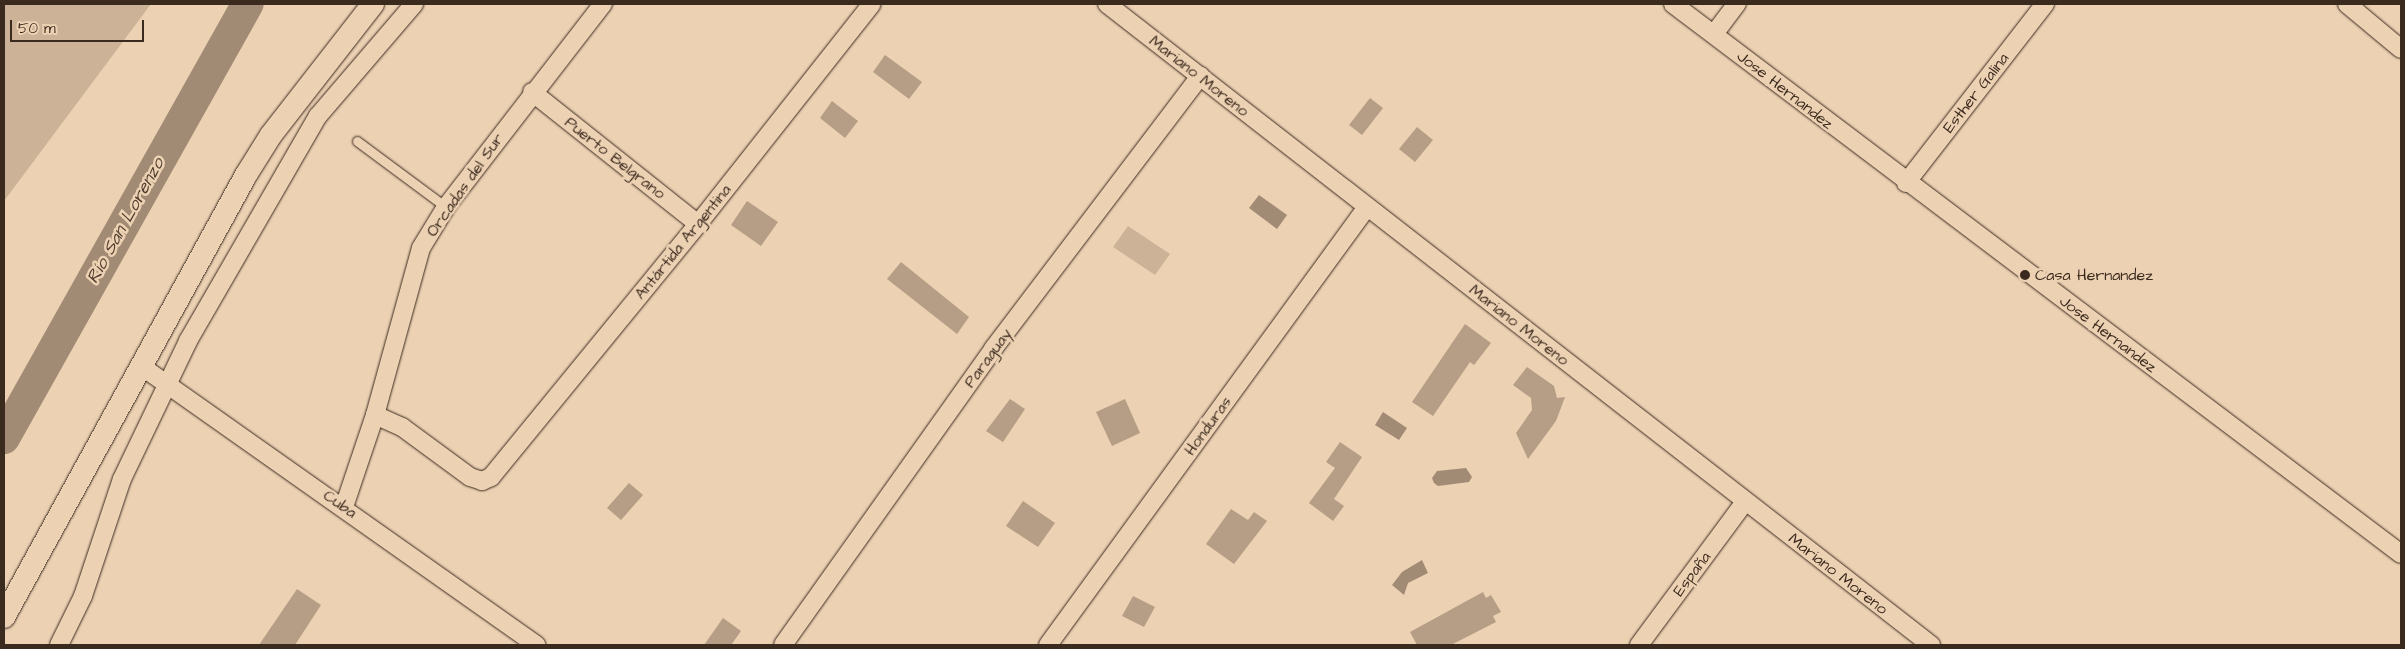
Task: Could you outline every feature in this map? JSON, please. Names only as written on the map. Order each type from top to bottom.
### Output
[{"type":"street","points":[[4,617],[140,366],[271,135],[373,4]]},
{"type":"street","points":[[59,645],[83,596],[122,478],[188,340],[318,116],[414,4]]},
{"type":"street","name":"Orcadas del Sur","points":[[344,507],[375,415],[415,263],[446,207],[532,92],[603,4]]},
{"type":"street","name":"Antártida Argentina","points":[[375,415],[402,427],[470,477],[482,481],[491,477],[698,224],[872,4]]},
{"type":"street","name":"Mariano Moreno","points":[[1107,4],[1931,645]]},
{"type":"street","name":"Jose Hernandez","points":[[1673,4],[1906,183],[2401,554]]},
{"type":"street","points":[[1714,34],[1737,4]]},
{"type":"street","name":"Esther Galina","points":[[1906,183],[2045,4]]},
{"type":"street","points":[[2347,4],[2401,49]]},
{"type":"street","name":"Paraguay","points":[[783,645],[994,349],[1200,76]]},
{"type":"street","name":"Puerto Belgrano","points":[[532,92],[698,224]]},
{"type":"street","name":"Honduras","points":[[1048,645],[1367,207]]},
{"type":"street","name":"Cuba","points":[[140,366],[169,383],[537,645]]},
{"type":"street","name":"España","points":[[1639,645],[1745,502]]},
{"type":"lane","points":[[357,141],[446,207]]},
{"type":"shaded area","points":[[4,4],[151,4],[4,201]]},
{"type":"shaded area","points":[[1259,195],[1287,215],[1277,229],[1249,208]]},
{"type":"shaded area","points":[[1128,226],[1170,254],[1155,275],[1113,247]]},
{"type":"shaded area","points":[[1383,412],[1407,428],[1399,440],[1375,425]]},
{"type":"shaded area","points":[[1466,468],[1472,477],[1469,482],[1438,486],[1432,478],[1437,471]]},
{"type":"shaded area","points":[[1422,560],[1428,573],[1408,583],[1404,595],[1392,585],[1402,572]]},
{"type":"building","points":[[885,55],[922,82],[909,99],[873,72]]},
{"type":"building","points":[[1370,98],[1383,108],[1362,135],[1349,125]]},
{"type":"building","points":[[832,101],[858,121],[845,138],[820,118]]},
{"type":"building","points":[[1417,127],[1433,140],[1415,162],[1399,149]]},
{"type":"building","points":[[747,201],[778,222],[761,246],[731,225]]},
{"type":"building","points":[[901,262],[969,317],[957,334],[887,279]]},
{"type":"building","points":[[1465,324],[1491,343],[1474,365],[1470,362],[1433,416],[1412,402]]},
{"type":"building","points":[[1527,367],[1554,386],[1557,398],[1565,397],[1556,421],[1528,459],[1516,433],[1532,410],[1531,398],[1513,385]]},
{"type":"building","points":[[1010,399],[1025,409],[1003,442],[986,431]]},
{"type":"building","points":[[1125,399],[1140,433],[1112,446],[1096,412]]},
{"type":"building","points":[[1340,442],[1362,457],[1334,499],[1344,506],[1333,521],[1309,503],[1335,468],[1326,462]]},
{"type":"building","points":[[629,483],[643,495],[621,520],[607,508]]},
{"type":"building","points":[[1023,501],[1055,523],[1038,547],[1006,526]]},
{"type":"building","points":[[1231,509],[1248,520],[1254,512],[1267,521],[1234,564],[1206,544]]},
{"type":"building","points":[[297,589],[321,605],[295,645],[259,645]]},
{"type":"building","points":[[1483,592],[1486,598],[1491,595],[1501,612],[1493,616],[1496,622],[1451,645],[1417,645],[1410,632]]},
{"type":"building","points":[[1133,596],[1155,607],[1144,627],[1122,616]]},
{"type":"building","points":[[723,618],[741,631],[731,645],[704,645]]},
{"type":"waterway","name":"Río San Lorenzo","points":[[4,438],[248,4]]},
{"type":"place","name":"Casa Hernandez","points":[[2025,275]]}]
